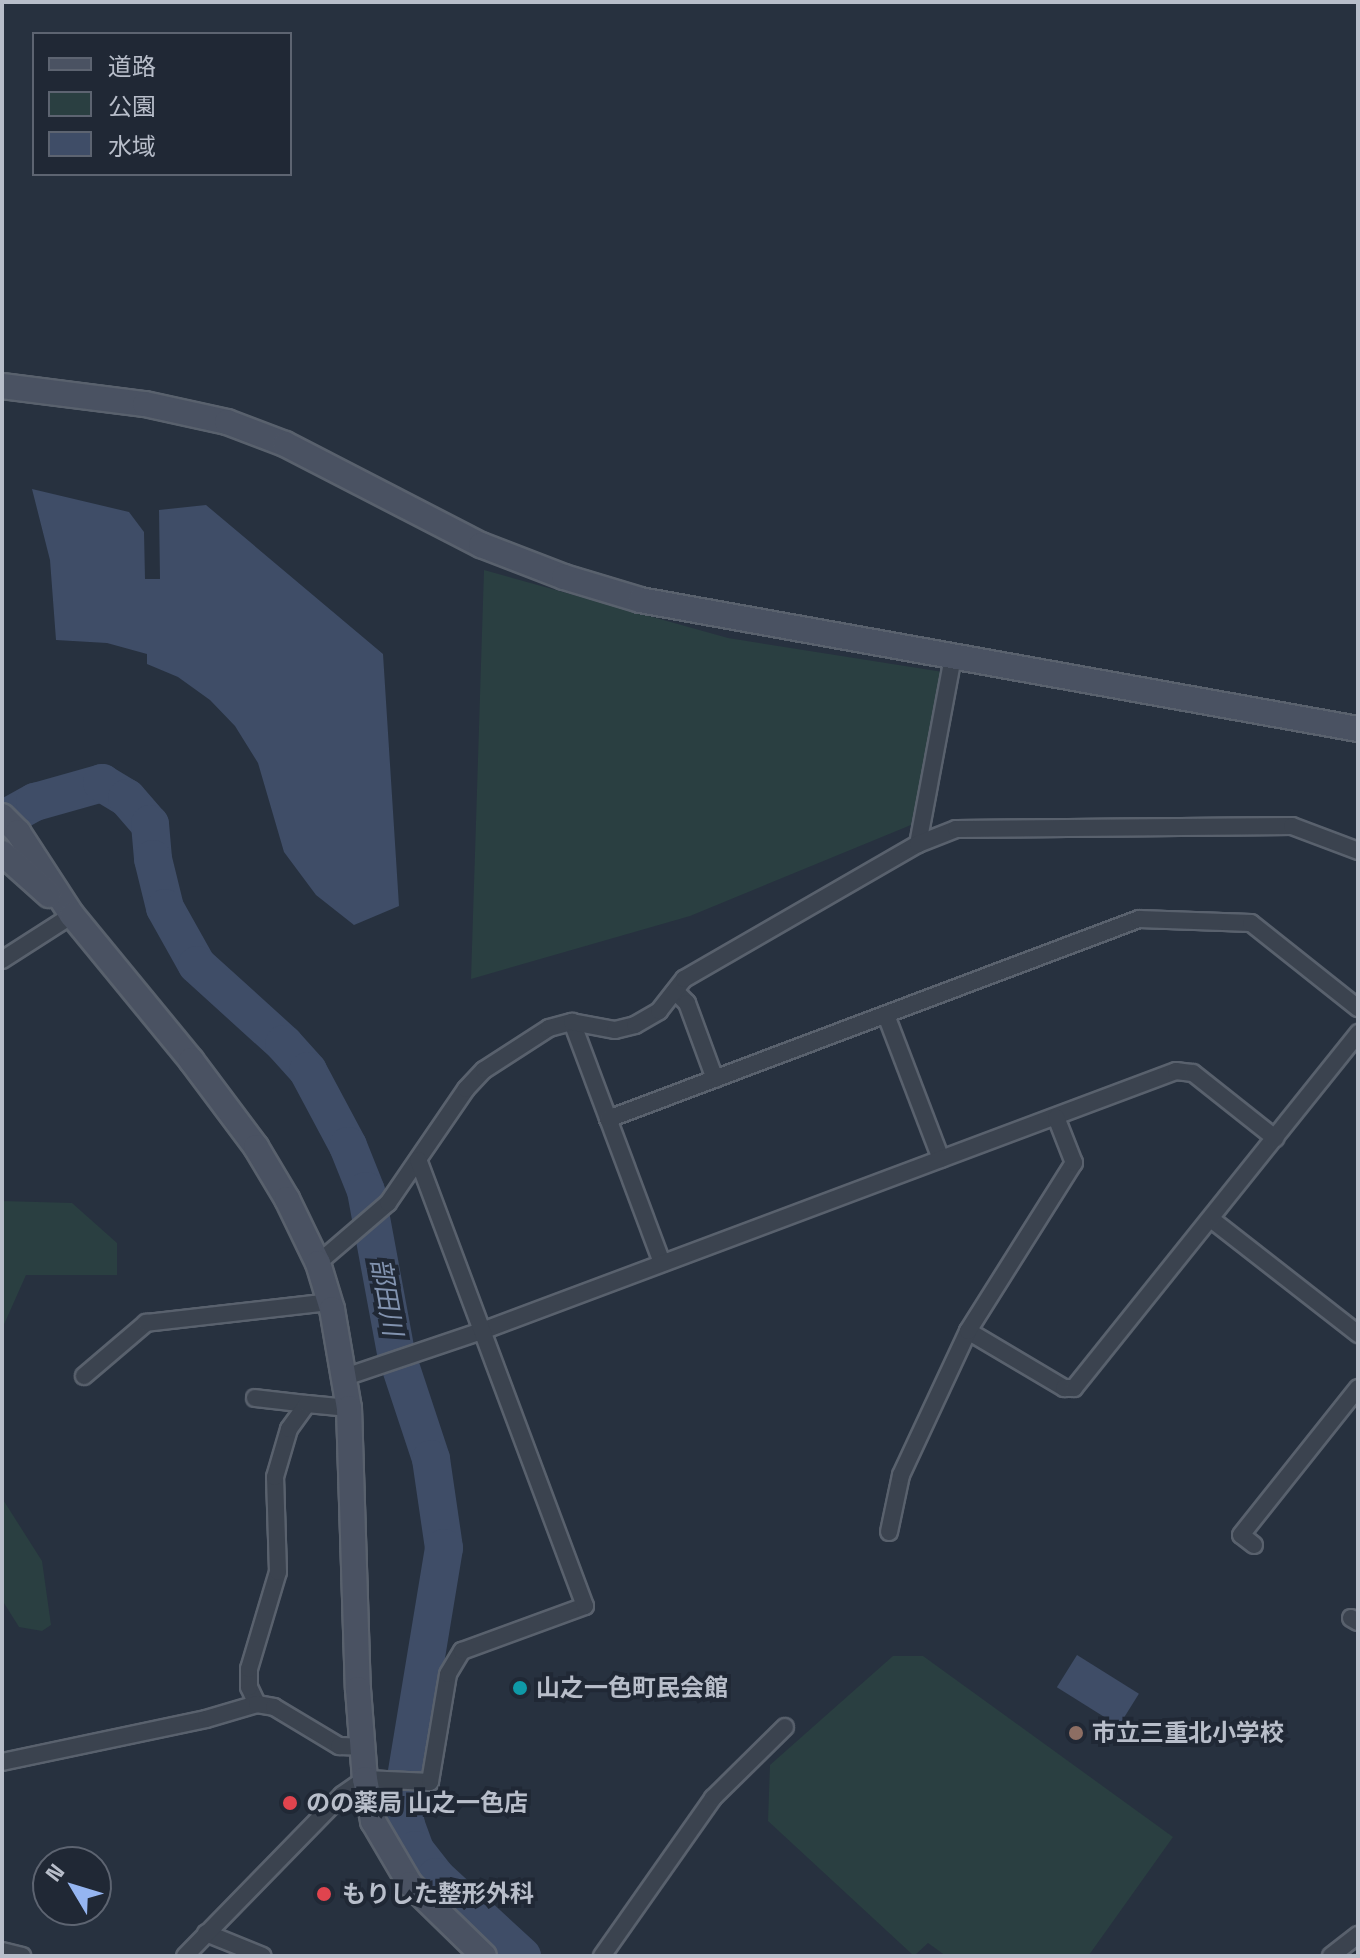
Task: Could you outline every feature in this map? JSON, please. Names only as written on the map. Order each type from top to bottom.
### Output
[{"type":"street","points":[[2,386],[145,404],[227,422],[285,444],[481,545],[564,577],[640,600],[1358,729]]},
{"type":"street","points":[[918,844],[953,657]]},
{"type":"street","points":[[10,824],[72,915],[191,1060],[256,1147],[287,1199],[318,1263],[330,1302],[349,1408],[362,1747],[373,1821],[398,1869],[424,1900],[484,1956]]},
{"type":"street","points":[[318,1263],[388,1203],[466,1089],[484,1070],[549,1028],[572,1022],[615,1030],[635,1025],[659,1011],[684,979],[918,844],[956,829],[1292,826],[1358,851]]},
{"type":"street","points":[[2,853],[72,915]]},
{"type":"street","points":[[2,960],[72,915]]},
{"type":"street","points":[[608,1119],[1139,919],[1251,923],[1358,1008]]},
{"type":"street","points":[[675,991],[687,1003],[715,1079]]},
{"type":"street","points":[[886,1015],[941,1159]]},
{"type":"street","points":[[572,1022],[662,1263]]},
{"type":"street","points":[[968,1331],[1064,1388],[1074,1388],[1358,1033]]},
{"type":"street","points":[[345,1377],[415,1356],[1176,1071],[1193,1073],[1275,1138]]},
{"type":"street","points":[[889,1532],[901,1475],[968,1331],[1074,1163],[1056,1117]]},
{"type":"street","points":[[185,1956],[342,1795],[365,1779],[392,1779],[421,1785],[430,1782],[448,1674],[462,1651],[585,1606],[418,1160]]},
{"type":"street","points":[[1211,1219],[1358,1334]]},
{"type":"street","points":[[84,1376],[146,1323],[330,1302]]},
{"type":"street","points":[[1254,1545],[1241,1535],[1358,1388]]},
{"type":"street","points":[[255,1398],[349,1408]]},
{"type":"street","points":[[257,1704],[249,1687],[249,1669],[278,1572],[275,1477],[289,1429],[307,1404]]},
{"type":"street","points":[[2,1762],[206,1719],[257,1704],[274,1707],[339,1746],[362,1747]]},
{"type":"street","points":[[602,1956],[713,1798],[785,1727]]},
{"type":"street","points":[[206,1933],[263,1956]]},
{"type":"street","points":[[1331,1956],[1358,1935]]},
{"type":"street","points":[[2,1951],[22,1956]]},
{"type":"green space","points":[[484,570],[728,638],[943,672],[911,825],[690,916],[471,979]]},
{"type":"green space","points":[[2,1201],[72,1203],[117,1243],[117,1275],[26,1275],[2,1329]]},
{"type":"green space","points":[[2,1498],[42,1561],[51,1625],[42,1631],[19,1627],[2,1600]]},
{"type":"green space","points":[[893,1656],[923,1656],[1173,1837],[1089,1955],[946,1956],[928,1943],[914,1956],[768,1821],[770,1765]]},
{"type":"water","points":[[32,489],[129,512],[144,532],[145,579],[160,579],[159,510],[206,505],[383,654],[399,906],[354,925],[316,895],[284,852],[258,763],[235,726],[210,700],[178,677],[147,664],[147,654],[107,643],[56,640],[50,560]]},
{"type":"water","points":[[1077,1655],[1139,1694],[1119,1726],[1057,1687]]},
{"type":"waterway","name":"部田川","points":[[2,820],[35,802],[102,783],[127,798],[150,824],[153,859],[165,908],[197,965],[284,1044],[308,1071],[348,1146],[366,1191],[396,1353],[431,1459],[444,1548],[402,1802],[406,1825],[415,1850],[436,1877],[522,1956]]},
{"type":"place","name":"山之一色町民会館","points":[[520,1688]]},
{"type":"place","name":"市立三重北小学校","points":[[1076,1733]]},
{"type":"place","name":"のの薬局 山之一色店","points":[[290,1803]]},
{"type":"place","name":"もりした整形外科","points":[[324,1894]]}]
